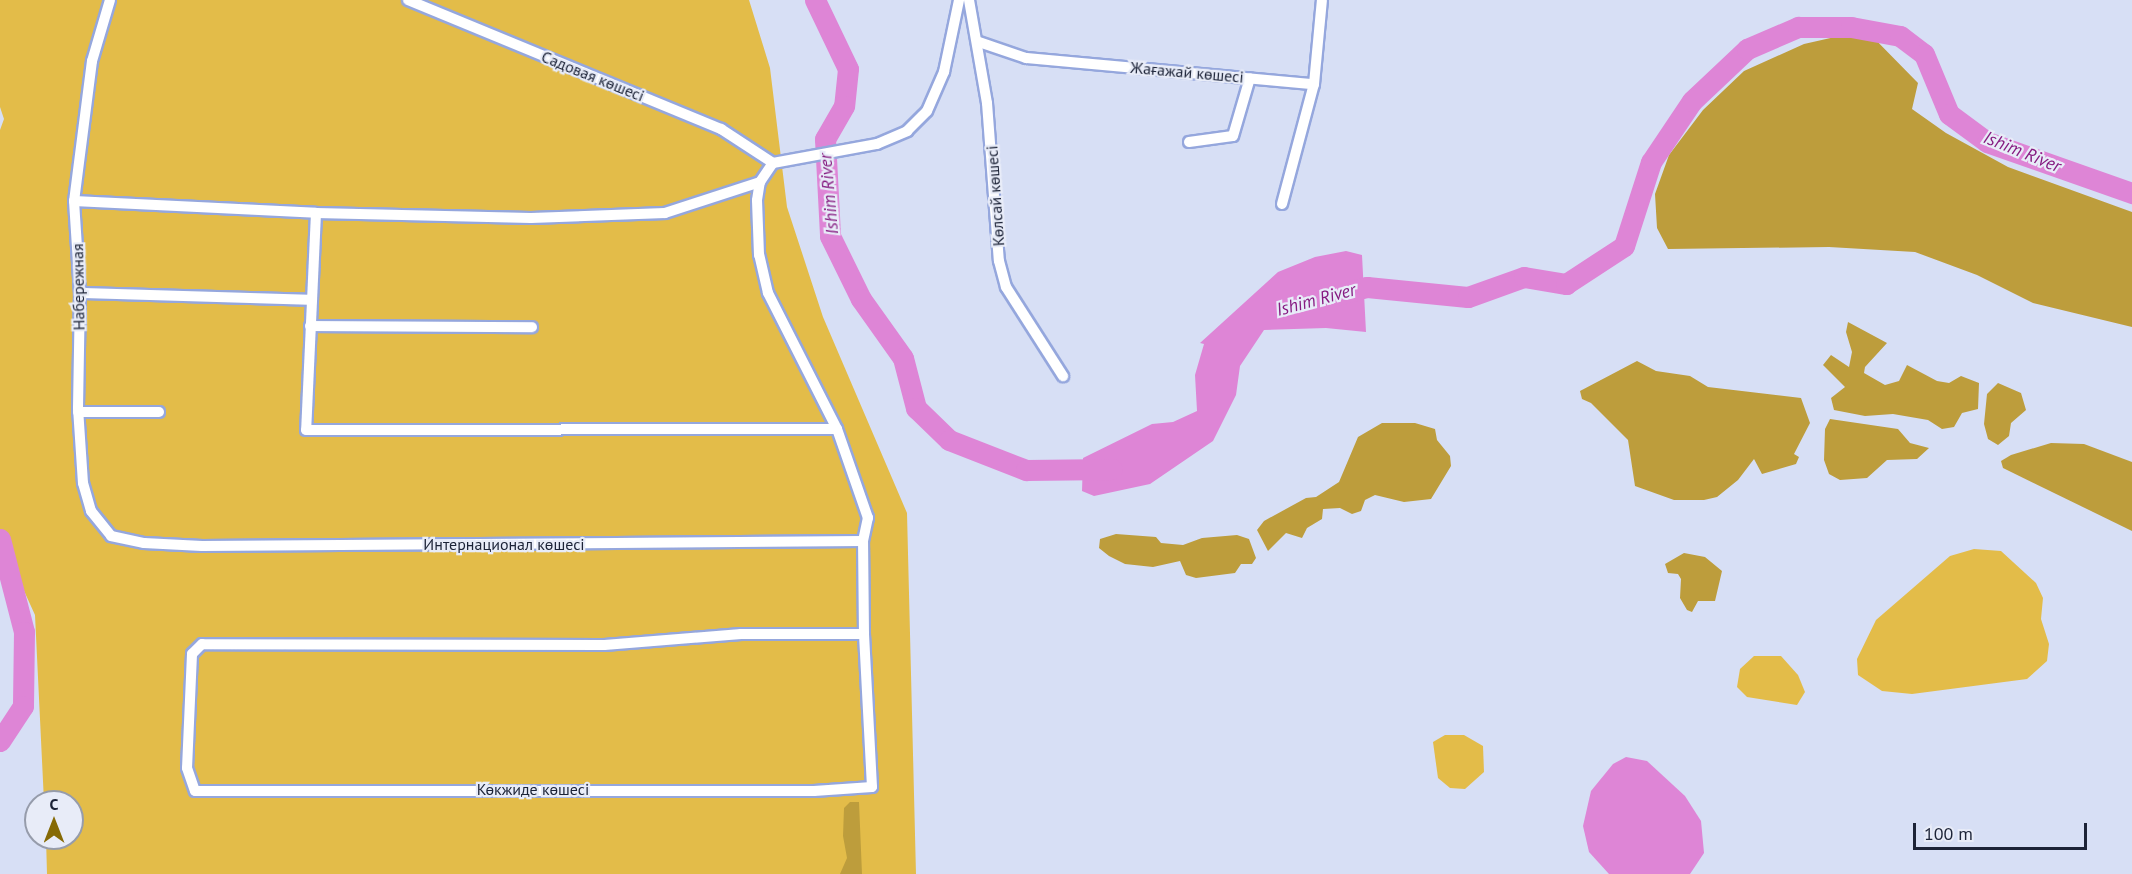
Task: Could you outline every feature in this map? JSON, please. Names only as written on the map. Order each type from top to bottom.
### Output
[{"type":"street","name":"Набережная","points":[[110,0],[92,61],[74,201],[80,293],[78,412],[83,483],[91,511],[111,536],[144,543]]},
{"type":"street","name":"Садовая көшесі","points":[[408,0],[721,129],[773,163]]},
{"type":"street","points":[[864,634],[863,541],[868,518],[837,429],[768,293],[759,255],[760,182],[773,163],[849,152],[906,131],[927,111],[944,72],[959,0]]},
{"type":"street","name":"Көлсай көшесі","points":[[969,0],[979,42],[993,160],[999,261],[1006,287],[1063,376]]},
{"type":"street","points":[[1282,204],[1314,84],[1322,0]]},
{"type":"street","name":"Жағажай көшесі","points":[[979,42],[1026,58],[1314,84]]},
{"type":"street","points":[[1190,142],[1233,136],[1250,78]]},
{"type":"street","points":[[74,201],[316,213],[531,218],[665,213],[760,182]]},
{"type":"street","points":[[316,213],[306,430],[837,429]]},
{"type":"street","points":[[80,293],[312,300]]},
{"type":"street","points":[[310,326],[532,327]]},
{"type":"street","points":[[78,412],[159,412]]},
{"type":"street","name":"Интернационал көшесі","points":[[144,543],[214,546],[863,541]]},
{"type":"street","name":"Көкжиде көшесі","points":[[741,633],[864,634],[872,787],[814,791],[195,791],[187,768],[192,654],[202,644],[604,645],[741,633]]},
{"type":"shaded area","points":[[0,0],[749,0],[770,68],[787,207],[823,317],[907,513],[916,874],[47,874],[46,850],[84,850],[84,790],[43,790],[35,615],[0,538],[0,130],[4,119],[0,107]]},
{"type":"shaded area","points":[[1866,30],[1918,83],[1912,109],[1946,133],[2008,167],[2132,212],[2132,327],[2033,303],[1977,275],[1915,252],[1829,247],[1668,249],[1657,228],[1655,194],[1669,155],[1703,110],[1744,71],[1804,44]]},
{"type":"shaded area","points":[[1848,322],[1887,343],[1865,367],[1864,373],[1885,385],[1899,381],[1907,365],[1937,381],[1949,383],[1961,376],[1979,383],[1978,409],[1962,413],[1954,427],[1942,429],[1928,420],[1893,414],[1865,416],[1834,410],[1831,398],[1845,387],[1823,365],[1831,355],[1849,367],[1852,352],[1846,332]]},
{"type":"shaded area","points":[[1637,361],[1656,371],[1690,376],[1708,387],[1801,398],[1810,423],[1794,454],[1799,457],[1796,464],[1762,474],[1754,459],[1738,480],[1717,497],[1704,500],[1674,500],[1635,486],[1628,440],[1591,403],[1582,399],[1580,391]]},
{"type":"shaded area","points":[[1998,383],[2021,393],[2026,410],[2011,423],[2009,436],[1998,445],[1988,439],[1984,424],[1987,394]]},
{"type":"shaded area","points":[[1830,419],[1898,429],[1910,443],[1929,448],[1917,459],[1887,460],[1867,478],[1840,480],[1829,474],[1824,460],[1825,429]]},
{"type":"shaded area","points":[[1382,423],[1415,423],[1435,429],[1437,440],[1450,456],[1451,466],[1431,499],[1404,502],[1375,495],[1365,500],[1361,511],[1352,514],[1340,508],[1323,509],[1322,519],[1307,528],[1302,538],[1286,533],[1268,551],[1257,530],[1264,521],[1306,498],[1316,497],[1339,482],[1358,437]]},
{"type":"shaded area","points":[[2051,443],[2084,444],[2132,462],[2132,531],[2003,468],[2001,461],[2011,455]]},
{"type":"shaded area","points":[[1116,534],[1156,537],[1161,543],[1183,545],[1202,538],[1237,535],[1249,539],[1256,558],[1252,564],[1241,564],[1235,573],[1196,578],[1186,575],[1180,561],[1153,567],[1125,564],[1109,556],[1099,548],[1100,539]]},
{"type":"shaded area","points":[[1974,549],[2001,551],[2036,583],[2043,598],[2041,619],[2049,644],[2047,661],[2027,679],[1912,694],[1882,691],[1858,675],[1857,659],[1876,620],[1950,556]]},
{"type":"shaded area","points":[[1684,553],[1705,557],[1722,571],[1715,601],[1698,601],[1692,612],[1687,610],[1680,598],[1681,579],[1678,574],[1668,573],[1665,564]]},
{"type":"shaded area","points":[[1754,656],[1781,656],[1798,675],[1805,692],[1797,705],[1747,697],[1737,687],[1740,669]]},
{"type":"shaded area","points":[[1445,735],[1464,735],[1483,746],[1484,772],[1465,789],[1450,788],[1438,778],[1433,742]]},
{"type":"shaded area","points":[[850,802],[859,802],[862,874],[840,874],[847,858],[843,836],[844,808]]},
{"type":"water","points":[[1346,251],[1362,255],[1366,332],[1326,328],[1264,330],[1240,366],[1236,395],[1213,441],[1150,484],[1094,496],[1082,491],[1083,458],[1152,424],[1173,422],[1197,411],[1195,375],[1204,344],[1200,343],[1278,272],[1315,257]]},
{"type":"water","points":[[1626,757],[1647,761],[1685,796],[1701,821],[1704,853],[1690,874],[1609,874],[1589,852],[1583,826],[1591,791],[1613,764]]},
{"type":"waterway","name":"Ishim River","points":[[815,0],[848,69],[844,106],[825,139],[830,236],[861,299],[903,358],[916,408],[949,440],[1026,470],[1112,469]]},
{"type":"waterway","name":"Ishim River","points":[[1337,295],[1367,287],[1468,297],[1524,277],[1566,284],[1624,246],[1651,162],[1692,101],[1747,49],[1798,27],[1851,27],[1900,36],[1924,54],[1949,114],[1987,142],[2132,193]]},
{"type":"waterway","name":"Ishim River","points":[[0,539],[24,632],[23,706],[0,741]]}]
